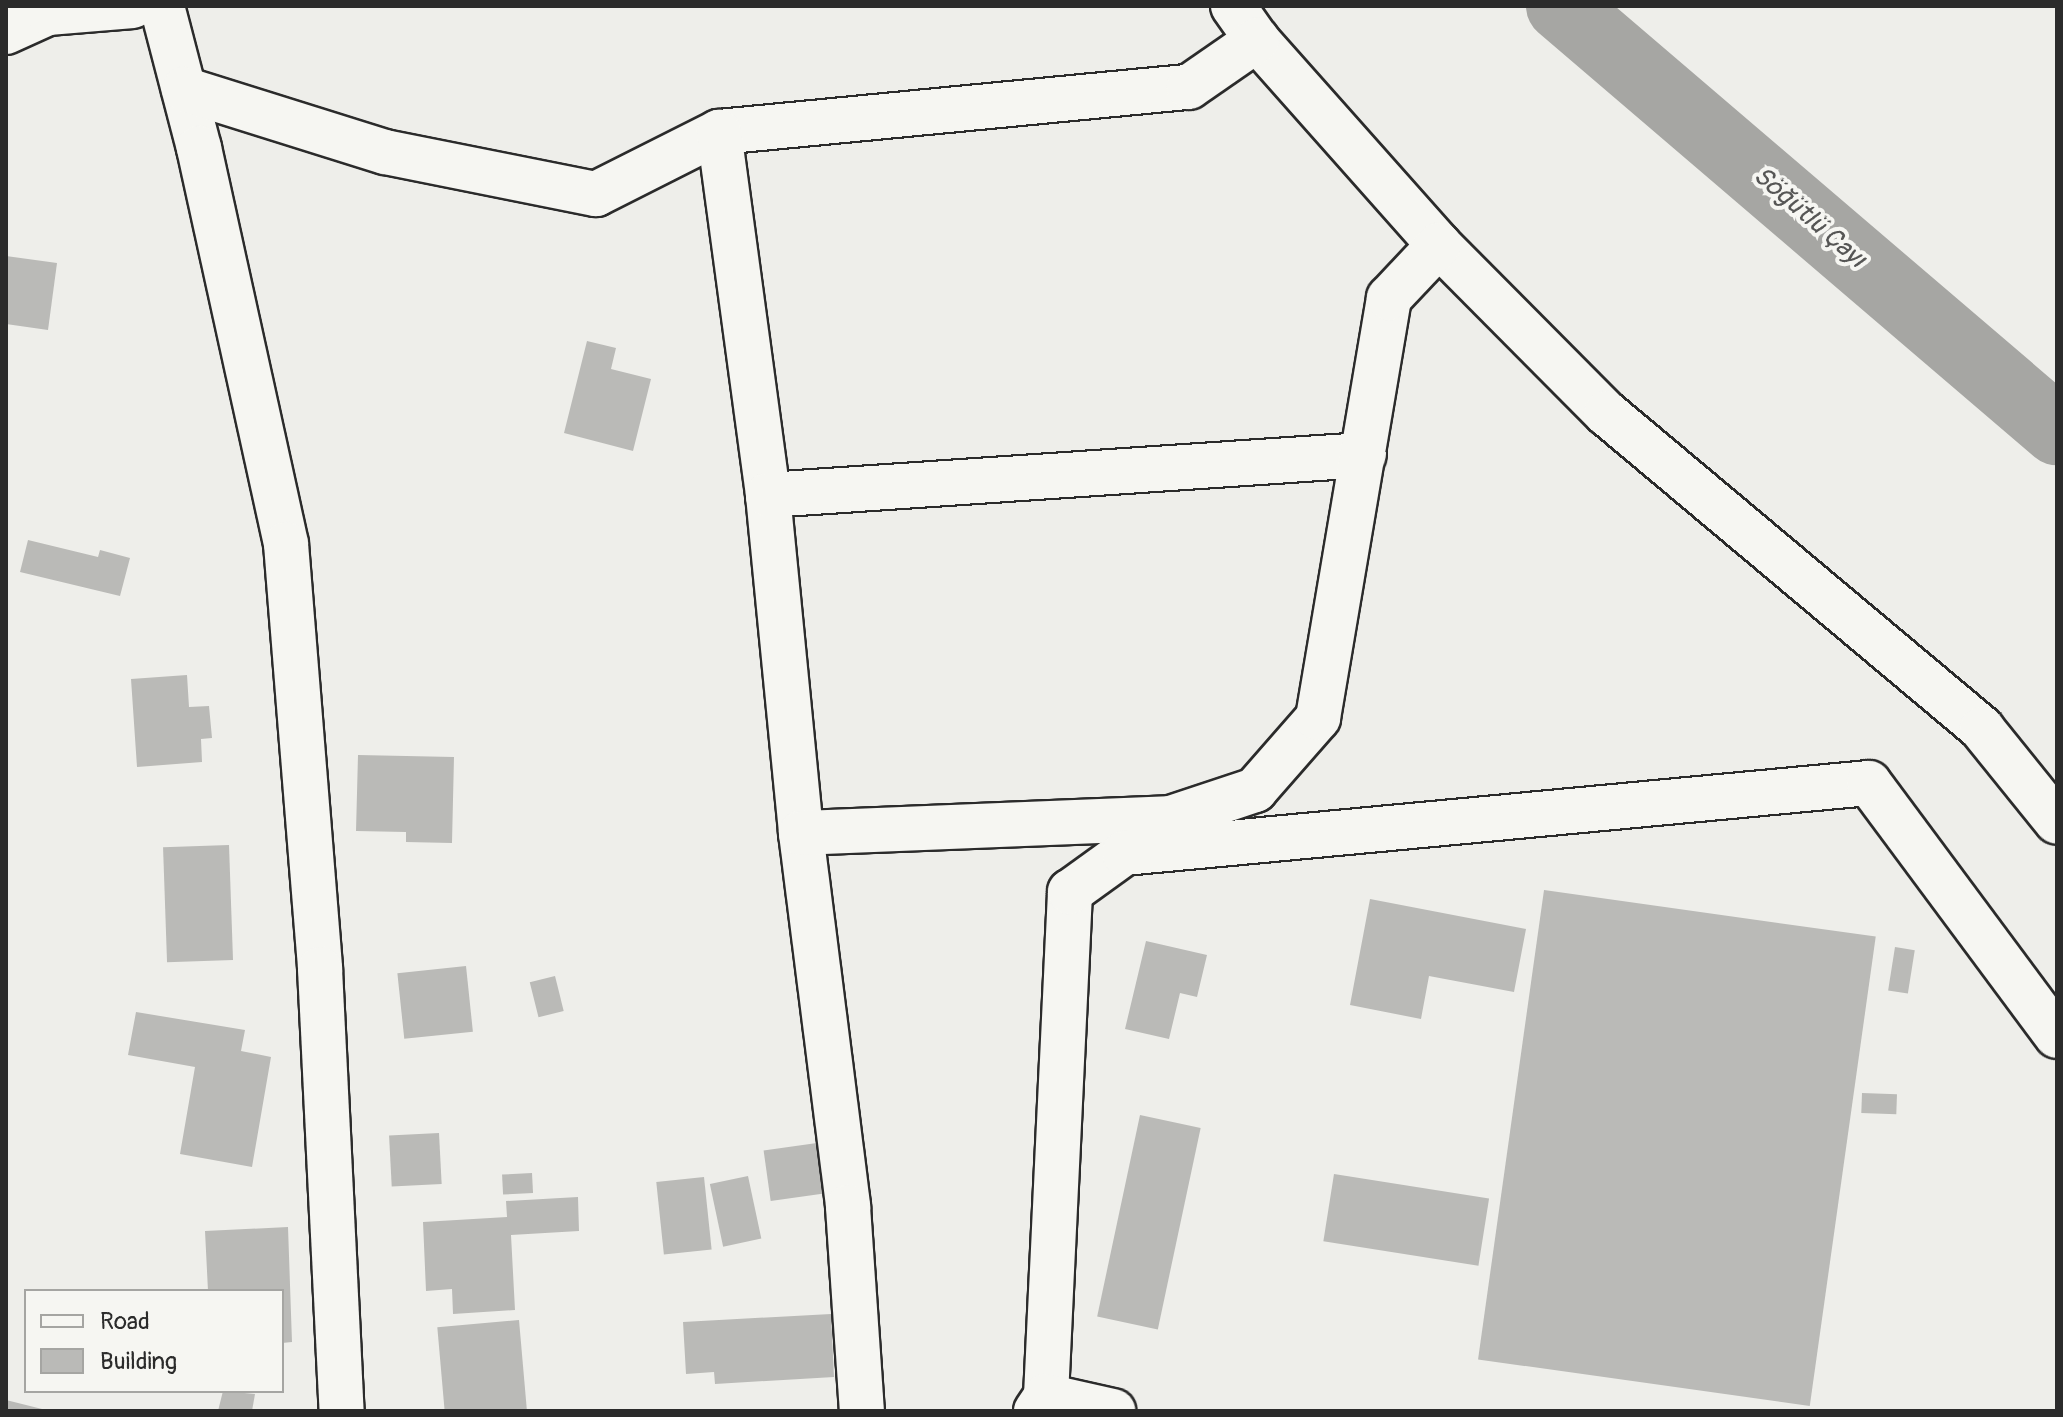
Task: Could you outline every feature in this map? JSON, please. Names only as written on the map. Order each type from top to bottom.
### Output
[{"type":"street","points":[[6,32],[48,13],[133,6]]},
{"type":"street","points":[[162,6],[184,89],[286,544],[320,969],[342,1411]]},
{"type":"street","points":[[184,89],[385,152],[596,194],[719,132],[1189,87],[1245,23],[1439,245],[1606,413],[1982,729],[2057,822]]},
{"type":"street","points":[[719,132],[768,495],[801,833],[848,1207],[862,1411]]},
{"type":"street","points":[[801,833],[1171,818],[1255,790],[1318,718],[1389,298],[1439,245]]},
{"type":"street","points":[[768,495],[1364,455]]},
{"type":"street","points":[[1113,1411],[1041,1403],[1070,892],[1124,853],[1869,783],[2057,1036]]},
{"type":"building","points":[[6,256],[57,263],[48,330],[6,324]]},
{"type":"building","points":[[587,341],[616,348],[611,369],[651,379],[633,451],[564,433]]},
{"type":"building","points":[[28,540],[98,557],[100,550],[130,558],[120,596],[20,572]]},
{"type":"building","points":[[187,675],[189,707],[209,706],[212,738],[201,739],[202,762],[137,767],[131,679]]},
{"type":"building","points":[[358,755],[454,757],[452,843],[406,842],[406,832],[356,831]]},
{"type":"building","points":[[229,845],[233,960],[167,962],[163,847]]},
{"type":"building","points":[[1544,890],[1876,937],[1810,1406],[1478,1359]]},
{"type":"building","points":[[1370,899],[1526,929],[1514,992],[1429,976],[1421,1019],[1350,1005]]},
{"type":"building","points":[[1146,941],[1207,955],[1197,997],[1180,993],[1169,1039],[1125,1029]]},
{"type":"building","points":[[1895,947],[1915,950],[1908,994],[1888,990]]},
{"type":"building","points":[[466,966],[473,1032],[404,1039],[397,973]]},
{"type":"building","points":[[555,976],[564,1011],[538,1017],[530,982]]},
{"type":"building","points":[[136,1012],[245,1030],[241,1051],[271,1057],[252,1167],[180,1154],[195,1067],[128,1055]]},
{"type":"building","points":[[1862,1093],[1897,1094],[1896,1114],[1861,1113]]},
{"type":"building","points":[[1140,1115],[1201,1128],[1158,1329],[1097,1316]]},
{"type":"building","points":[[439,1133],[442,1184],[392,1187],[389,1136]]},
{"type":"building","points":[[824,1142],[831,1193],[771,1201],[764,1150]]},
{"type":"building","points":[[532,1173],[533,1193],[503,1195],[502,1175]]},
{"type":"building","points":[[1334,1174],[1489,1199],[1478,1266],[1323,1241]]},
{"type":"building","points":[[748,1176],[761,1239],[723,1247],[710,1184]]},
{"type":"building","points":[[704,1177],[712,1250],[664,1255],[656,1182]]},
{"type":"building","points":[[578,1197],[579,1231],[511,1235],[515,1310],[453,1314],[452,1289],[426,1291],[423,1222],[507,1217],[506,1201]]},
{"type":"building","points":[[288,1227],[292,1342],[284,1343],[284,1289],[208,1289],[205,1231]]},
{"type":"building","points":[[831,1314],[834,1377],[715,1384],[714,1372],[686,1374],[683,1322]]},
{"type":"building","points":[[519,1320],[527,1411],[445,1411],[437,1327]]},
{"type":"building","points":[[222,1393],[255,1394],[252,1411],[218,1411]]},
{"type":"building","points":[[6,1400],[46,1410],[46,1411],[6,1411]]},
{"type":"waterway","name":"Söğütlü Çayı","points":[[1561,6],[2057,430]]}]
